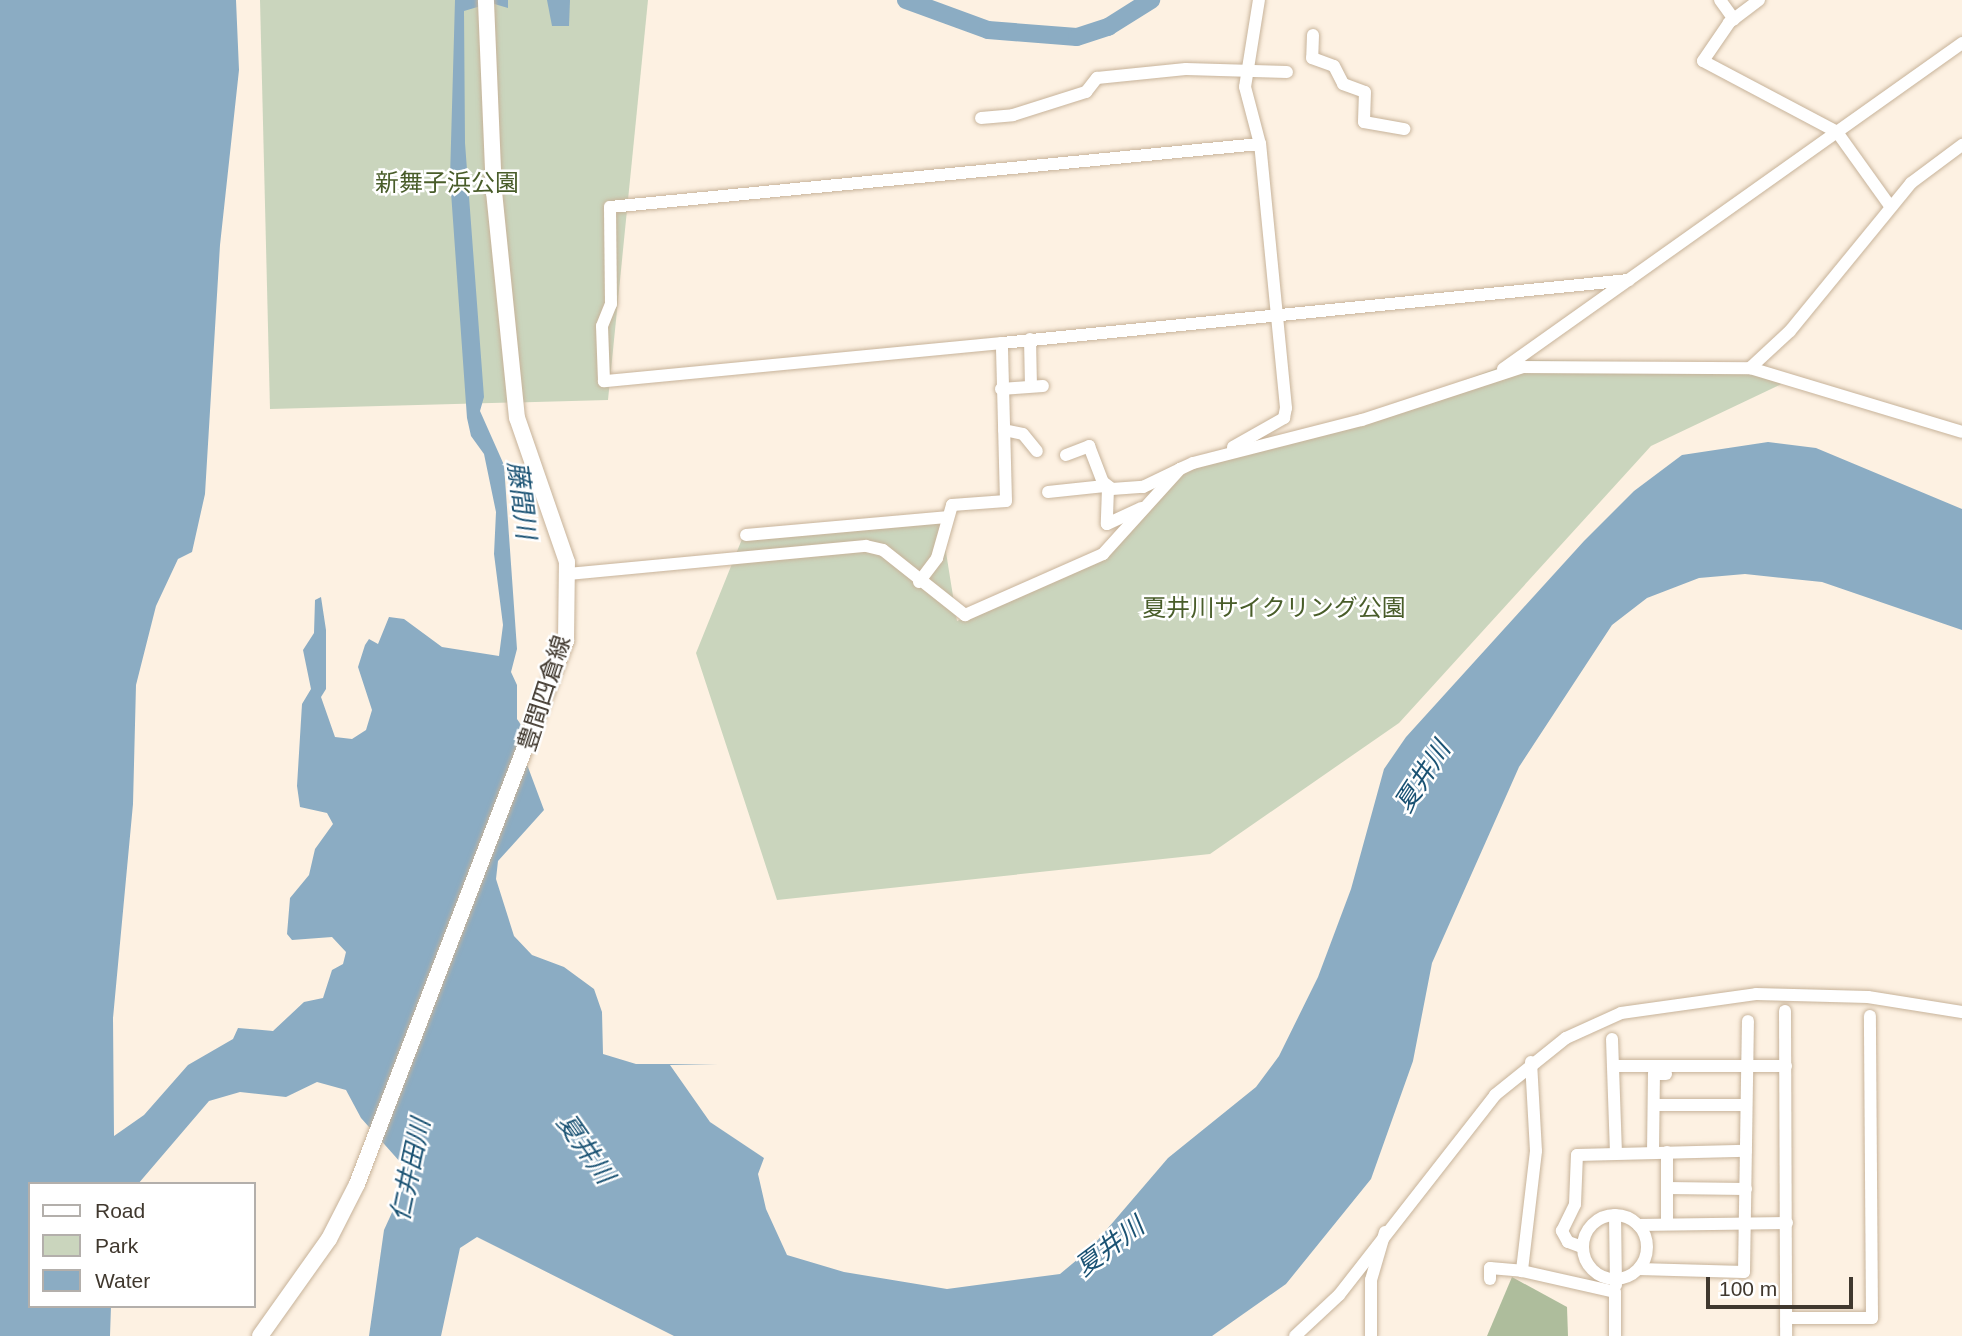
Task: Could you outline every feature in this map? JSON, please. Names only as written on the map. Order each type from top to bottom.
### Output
[{"type":"main road","name":"豊間四倉線","points":[[260,1336],[329,1239],[365,1162],[540,715],[566,641],[568,574],[517,418],[494,192],[486,0]]},
{"type":"street","points":[[1226,452],[1286,414],[1260,144],[1245,68],[1259,0]]},
{"type":"street","points":[[1720,0],[1734,19]]},
{"type":"street","points":[[1759,0],[1734,19],[1703,61],[1837,132],[1890,206]]},
{"type":"street","points":[[1313,35],[1311,64],[1334,66],[1343,84],[1363,90],[1364,122],[1404,130]]},
{"type":"street","points":[[1498,372],[1962,43]]},
{"type":"street","points":[[981,118],[1013,115],[1086,92],[1097,78],[1245,68],[1287,72]]},
{"type":"street","points":[[1260,144],[610,207],[611,304],[602,326],[604,381],[1629,280]]},
{"type":"street","points":[[1750,368],[1790,331],[1890,206],[1962,145]]},
{"type":"street","points":[[1001,389],[1037,385],[1030,339]]},
{"type":"street","points":[[919,582],[937,558],[946,517],[953,505],[1006,502],[1001,389],[1002,343]]},
{"type":"street","points":[[1048,492],[1143,487],[1180,468],[1226,452],[1363,421],[1498,372],[1542,365],[1750,368],[1962,432]]},
{"type":"street","points":[[1004,430],[1023,434],[1037,451]]},
{"type":"street","points":[[1066,455],[1089,446],[1106,487],[1107,524],[1145,508]]},
{"type":"street","points":[[568,574],[866,546],[883,550],[919,582],[965,615],[1103,554],[1180,468]]},
{"type":"street","points":[[746,535],[946,517]]},
{"type":"street","points":[[1295,1336],[1339,1295],[1459,1135],[1531,1062],[1621,1013],[1666,1004],[1821,994],[1962,1012]]},
{"type":"street","points":[[1786,1011],[1786,1336]]},
{"type":"street","points":[[1787,1318],[1872,1318],[1870,1016]]},
{"type":"street","points":[[1639,1269],[1742,1275],[1746,1223],[1748,1021]]},
{"type":"street","points":[[1612,1039],[1616,1152]]},
{"type":"street","points":[[1522,1271],[1536,1151],[1531,1062]]},
{"type":"street","points":[[1614,1066],[1747,1070]]},
{"type":"street","points":[[1653,1152],[1654,1074],[1786,1066]]},
{"type":"street","points":[[1654,1105],[1746,1105]]},
{"type":"street","points":[[1582,1247],[1568,1242],[1563,1231],[1575,1204],[1577,1155],[1746,1151]]},
{"type":"street","points":[[1667,1152],[1667,1224]]},
{"type":"street","points":[[1667,1188],[1746,1189]]},
{"type":"street","points":[[1616,1286],[1592,1270],[1582,1247],[1588,1228],[1615,1215],[1638,1225],[1787,1223]]},
{"type":"street","points":[[1615,1215],[1615,1336]]},
{"type":"street","points":[[1490,1279],[1490,1268],[1616,1286],[1639,1269],[1647,1242],[1638,1225]]},
{"type":"street","points":[[1371,1336],[1371,1280],[1385,1232]]},
{"type":"green space","name":"新舞子浜公園","points":[[260,0],[648,0],[608,400],[270,409]]},
{"type":"green space","name":"夏井川サイクリング公園","points":[[1519,360],[1720,363],[1790,380],[1651,446],[1399,723],[1210,854],[777,900],[696,653],[742,539],[950,520],[945,546],[957,621],[1103,554],[1176,468],[1360,419]]},
{"type":"green space","points":[[1512,1277],[1567,1307],[1568,1336],[1487,1336]]},
{"type":"water","points":[[0,0],[236,0],[239,70],[220,245],[205,494],[192,552],[178,559],[156,606],[136,685],[133,804],[113,1018],[114,1136],[144,1115],[188,1065],[233,1039],[238,1028],[273,1031],[304,1002],[323,998],[332,970],[343,964],[346,952],[332,937],[292,940],[287,934],[290,898],[309,875],[315,849],[333,824],[327,813],[300,807],[297,786],[302,704],[311,689],[303,650],[314,633],[315,600],[321,597],[326,630],[326,689],[321,697],[335,737],[352,739],[366,730],[372,710],[358,667],[365,645],[369,639],[378,644],[389,617],[404,619],[442,647],[499,656],[503,625],[494,554],[496,512],[484,454],[471,436],[467,418],[450,178],[455,0],[508,0],[508,8],[491,3],[464,11],[465,143],[484,397],[480,411],[504,465],[517,649],[511,672],[517,685],[517,719],[524,729],[519,743],[544,810],[498,861],[496,879],[514,936],[532,955],[564,967],[594,989],[602,1012],[603,1054],[636,1064],[718,1064],[670,1065],[710,1122],[764,1158],[758,1174],[766,1209],[787,1255],[844,1272],[947,1289],[1060,1274],[1090,1249],[1168,1158],[1256,1087],[1279,1056],[1318,977],[1351,889],[1384,769],[1406,737],[1584,541],[1634,491],[1682,455],[1768,442],[1816,448],[1962,509],[1962,630],[1822,582],[1745,574],[1699,578],[1647,598],[1612,625],[1519,767],[1432,963],[1413,1061],[1371,1179],[1286,1284],[1212,1336],[674,1336],[477,1237],[460,1248],[441,1336],[369,1336],[384,1230],[405,1184],[401,1163],[361,1118],[346,1090],[317,1082],[286,1097],[240,1092],[209,1101],[140,1182],[28,1182],[28,1308],[111,1308],[110,1336],[0,1336]]},
{"type":"water","points":[[547,0],[570,0],[569,26],[552,26]]},
{"type":"waterway","points":[[906,0],[988,30],[1077,37],[1108,27],[1151,0]]},
{"type":"water label","name":"藤間川","points":[[521,500]]},
{"type":"water label","name":"夏井川","points":[[1423,777]]},
{"type":"water label","name":"夏井川","points":[[585,1149]]},
{"type":"water label","name":"仁井田川","points":[[411,1170]]},
{"type":"water label","name":"夏井川","points":[[1110,1247]]}]
